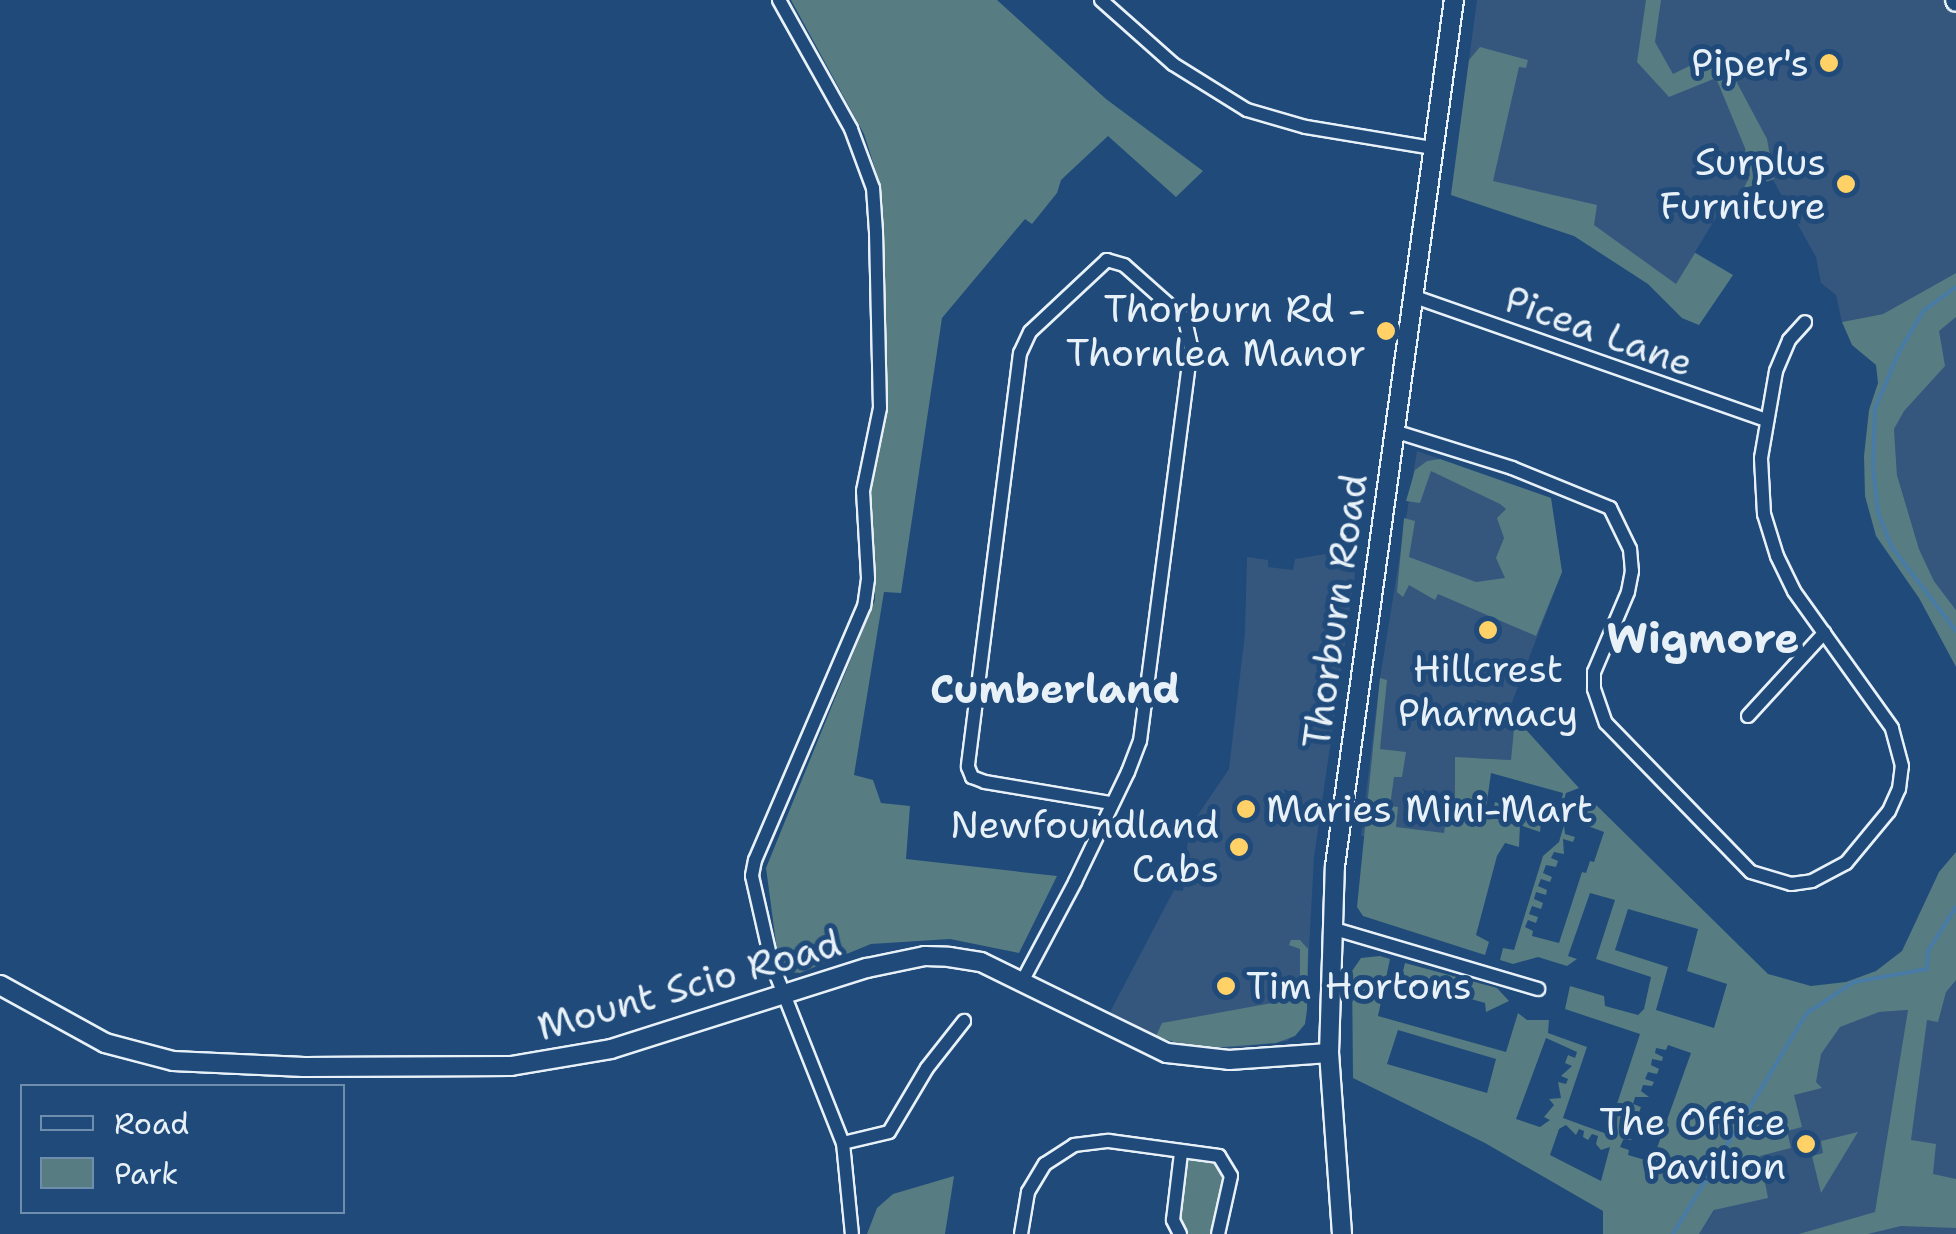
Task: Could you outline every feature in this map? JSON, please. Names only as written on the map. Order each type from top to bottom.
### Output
[{"type":"street","points":[[779,0],[851,128],[873,188],[880,408],[863,491],[868,579],[864,606],[755,860],[752,876],[772,964],[843,1142],[852,1234]]},
{"type":"street","points":[[1101,0],[1172,64],[1247,110],[1306,128],[1433,148]]},
{"type":"street","name":"Thorburn Road","points":[[1342,1234],[1329,1053],[1331,928],[1344,788],[1454,0]]},
{"type":"street","points":[[1022,980],[1134,758],[1144,716],[1192,336],[1185,320],[1124,266],[1107,260],[1030,332],[1020,353],[968,767],[972,777],[985,782],[1111,803]]},
{"type":"street","name":"Picea Lane","points":[[1412,296],[1767,420]]},
{"type":"street","points":[[1394,431],[1512,468],[1610,508],[1630,549],[1632,571],[1628,592],[1597,655],[1594,672],[1594,689],[1606,723],[1751,872],[1791,884],[1830,875],[1846,863],[1889,811],[1899,789],[1902,766],[1892,728],[1794,590],[1768,528],[1761,472],[1767,420],[1779,360],[1804,322]]},
{"type":"street","points":[[1748,716],[1824,633]]},
{"type":"street","points":[[1331,928],[1538,988]]},
{"type":"street","name":"Mount Scio Road","points":[[0,986],[124,1050],[172,1061],[304,1067],[543,1064],[611,1049],[866,968],[925,956],[981,962],[1122,1034],[1168,1053],[1229,1060],[1329,1053]]},
{"type":"street","points":[[843,1142],[889,1132],[928,1068],[964,1022]]},
{"type":"street","points":[[1021,1234],[1034,1177],[1058,1153],[1074,1146],[1109,1141],[1181,1153],[1207,1152],[1228,1165],[1231,1176],[1218,1234]]},
{"type":"street","points":[[1180,1234],[1173,1220],[1181,1153]]},
{"type":"shaded area","points":[[1477,0],[1956,0],[1956,273],[1883,314],[1842,322],[1836,295],[1821,283],[1816,257],[1773,180],[1744,189],[1717,216],[1695,252],[1733,275],[1699,325],[1682,318],[1648,284],[1574,236],[1451,195]]},
{"type":"shaded area","points":[[1956,317],[1956,610],[1934,581],[1919,549],[1897,475],[1894,429],[1938,331]]},
{"type":"shaded area","points":[[1417,451],[1551,498],[1562,572],[1509,710],[1556,763],[1478,758],[1468,833],[1361,836],[1380,678]]},
{"type":"shaded area","points":[[1337,552],[1354,562],[1355,575],[1314,857],[1305,1024],[1287,1041],[1243,1047],[1211,1048],[1156,1036],[1110,1012],[1174,890],[1183,891],[1189,828],[1229,769],[1245,633],[1247,557],[1268,560],[1268,567],[1293,570],[1295,559]]},
{"type":"shaded area","points":[[1956,958],[1956,1234],[1699,1234],[1784,1106],[1811,1039],[1840,1027],[1859,1013],[1909,1010]]},
{"type":"green space","points":[[791,0],[997,0],[1106,99],[1203,171],[1176,197],[1108,136],[1061,180],[1057,193],[1032,224],[1025,219],[942,318],[901,593],[884,592],[854,775],[873,780],[881,803],[910,806],[906,859],[1057,876],[1019,953],[950,939],[871,944],[800,973],[788,972],[778,958],[766,868],[875,600],[871,488],[888,405],[879,181],[864,134]]},
{"type":"green space","points":[[1646,0],[1661,0],[1655,42],[1673,74],[1720,51],[1767,139],[1774,179],[1744,188],[1750,175],[1745,148],[1716,78],[1669,97],[1637,62]]},
{"type":"green space","points":[[1480,47],[1528,60],[1526,68],[1519,67],[1493,181],[1597,205],[1594,225],[1676,284],[1695,253],[1733,275],[1699,325],[1682,318],[1648,284],[1574,236],[1451,195],[1469,60]]},
{"type":"green space","points":[[1956,273],[1956,317],[1939,331],[1945,366],[1904,411],[1894,429],[1897,475],[1919,549],[1934,581],[1956,610],[1956,667],[1919,598],[1876,536],[1865,496],[1864,456],[1869,410],[1878,383],[1876,365],[1852,345],[1842,322],[1883,314]]},
{"type":"green space","points":[[1440,459],[1551,498],[1562,572],[1536,636],[1438,594],[1435,600],[1409,585],[1403,597],[1397,592],[1404,518],[1415,521],[1409,557],[1476,582],[1505,578],[1496,558],[1504,538],[1497,518],[1506,509],[1500,504],[1431,471],[1420,503],[1406,501],[1415,470],[1427,461]]},
{"type":"green space","points":[[1380,678],[1387,680],[1380,749],[1406,752],[1402,777],[1394,777],[1390,806],[1398,807],[1396,827],[1444,833],[1448,803],[1455,803],[1455,757],[1511,760],[1515,718],[1579,788],[1566,793],[1558,819],[1563,793],[1491,773],[1486,809],[1493,811],[1495,802],[1501,804],[1500,813],[1507,815],[1509,806],[1515,808],[1514,817],[1521,819],[1523,811],[1530,812],[1528,821],[1534,823],[1537,814],[1542,816],[1540,832],[1520,825],[1519,847],[1505,843],[1497,856],[1476,935],[1489,942],[1485,955],[1363,916],[1357,907]]},
{"type":"green space","points":[[1589,798],[1768,974],[1811,986],[1846,982],[1876,971],[1902,951],[1939,872],[1956,852],[1956,980],[1946,992],[1938,1022],[1927,1020],[1911,1140],[1936,1144],[1933,1174],[1956,1179],[1956,1228],[1901,1226],[1868,1234],[1799,1234],[1875,1212],[1908,1010],[1879,1012],[1840,1027],[1821,1054],[1816,1082],[1822,1088],[1794,1095],[1802,1127],[1787,1131],[1791,1148],[1760,1156],[1768,1198],[1714,1210],[1699,1234],[1603,1234],[1603,1211],[1485,1143],[1353,1078],[1352,971],[1361,958],[1380,956],[1390,959],[1378,1016],[1506,1052],[1518,1013],[1527,1020],[1549,1020],[1548,1033],[1587,1047],[1563,1118],[1607,1134],[1640,1034],[1565,1009],[1570,986],[1604,996],[1605,1006],[1638,1015],[1644,1009],[1651,977],[1596,959],[1615,900],[1590,893],[1568,956],[1577,959],[1567,966],[1538,957],[1513,964],[1500,960],[1503,948],[1514,950],[1543,856],[1559,842],[1564,825],[1565,834],[1575,837],[1573,842],[1563,839],[1564,854],[1554,852],[1551,858],[1558,861],[1556,867],[1546,865],[1543,873],[1552,877],[1550,882],[1541,879],[1538,886],[1547,890],[1546,895],[1536,892],[1534,899],[1543,903],[1541,909],[1532,906],[1529,914],[1538,917],[1536,923],[1528,920],[1525,927],[1533,931],[1532,936],[1559,943],[1582,872],[1586,873],[1590,861],[1594,862],[1604,832],[1585,825]],"holes":[[[1628,909],[1698,929],[1687,971],[1727,984],[1714,1028],[1656,1010],[1668,967],[1615,950]],[[1398,1030],[1496,1059],[1487,1093],[1387,1064]],[[1546,1038],[1577,1052],[1575,1058],[1568,1055],[1565,1063],[1572,1066],[1561,1076],[1568,1079],[1566,1084],[1558,1082],[1561,1098],[1549,1099],[1554,1105],[1544,1117],[1550,1120],[1540,1127],[1516,1119]],[[1668,1045],[1691,1053],[1652,1162],[1628,1155],[1629,1150],[1620,1147],[1623,1140],[1632,1140],[1622,1132],[1625,1126],[1634,1129],[1636,1123],[1627,1119],[1630,1112],[1638,1115],[1641,1107],[1633,1104],[1635,1097],[1649,1097],[1641,1091],[1643,1085],[1652,1086],[1654,1082],[1645,1079],[1648,1072],[1657,1074],[1659,1069],[1651,1065],[1652,1059],[1662,1061],[1663,1057],[1655,1053],[1656,1048],[1666,1050]],[[1566,1125],[1576,1135],[1579,1129],[1584,1131],[1583,1137],[1588,1140],[1592,1134],[1598,1136],[1596,1144],[1601,1150],[1610,1147],[1601,1181],[1550,1155],[1559,1129]]]},
{"type":"green space","points":[[1291,940],[1300,940],[1308,949],[1307,1010],[1305,1024],[1295,1036],[1276,1043],[1192,1048],[1156,1036],[1162,1023],[1300,998],[1300,949],[1289,945]]},
{"type":"green space","points":[[1405,963],[1497,988],[1509,1001],[1486,1012],[1485,1003],[1401,979]]},
{"type":"green space","points":[[1858,1132],[1821,1193],[1812,1156],[1823,1153],[1821,1141]]},
{"type":"green space","points":[[1194,1152],[1228,1165],[1218,1234],[1180,1234],[1176,1229],[1181,1153]]},
{"type":"green space","points":[[954,1176],[945,1234],[867,1234],[877,1208],[893,1194]]},
{"type":"waterway","points":[[1956,287],[1924,310],[1900,350],[1875,408],[1873,467],[1878,513],[1891,546],[1956,631]]},
{"type":"waterway","points":[[1673,1234],[1807,1013],[1854,982],[1927,969],[1928,951],[1956,907]]},
{"type":"place","name":"Piper's","points":[[1829,63]]},
{"type":"place","name":"Surplus Furniture","points":[[1846,184]]},
{"type":"place","name":"Thorburn Rd - Thornlea Manor","points":[[1386,331]]},
{"type":"place","name":"Hillcrest Pharmacy","points":[[1488,630]]},
{"type":"place","name":"Maries Mini-Mart","points":[[1246,809]]},
{"type":"place","name":"Newfoundland Cabs","points":[[1239,847]]},
{"type":"place","name":"Tim Hortons","points":[[1226,986]]},
{"type":"place","name":"The Office Pavilion","points":[[1806,1144]]},
{"type":"district","name":"Wigmore","points":[[1703,638]]},
{"type":"district","name":"Cumberland","points":[[1055,689]]}]
